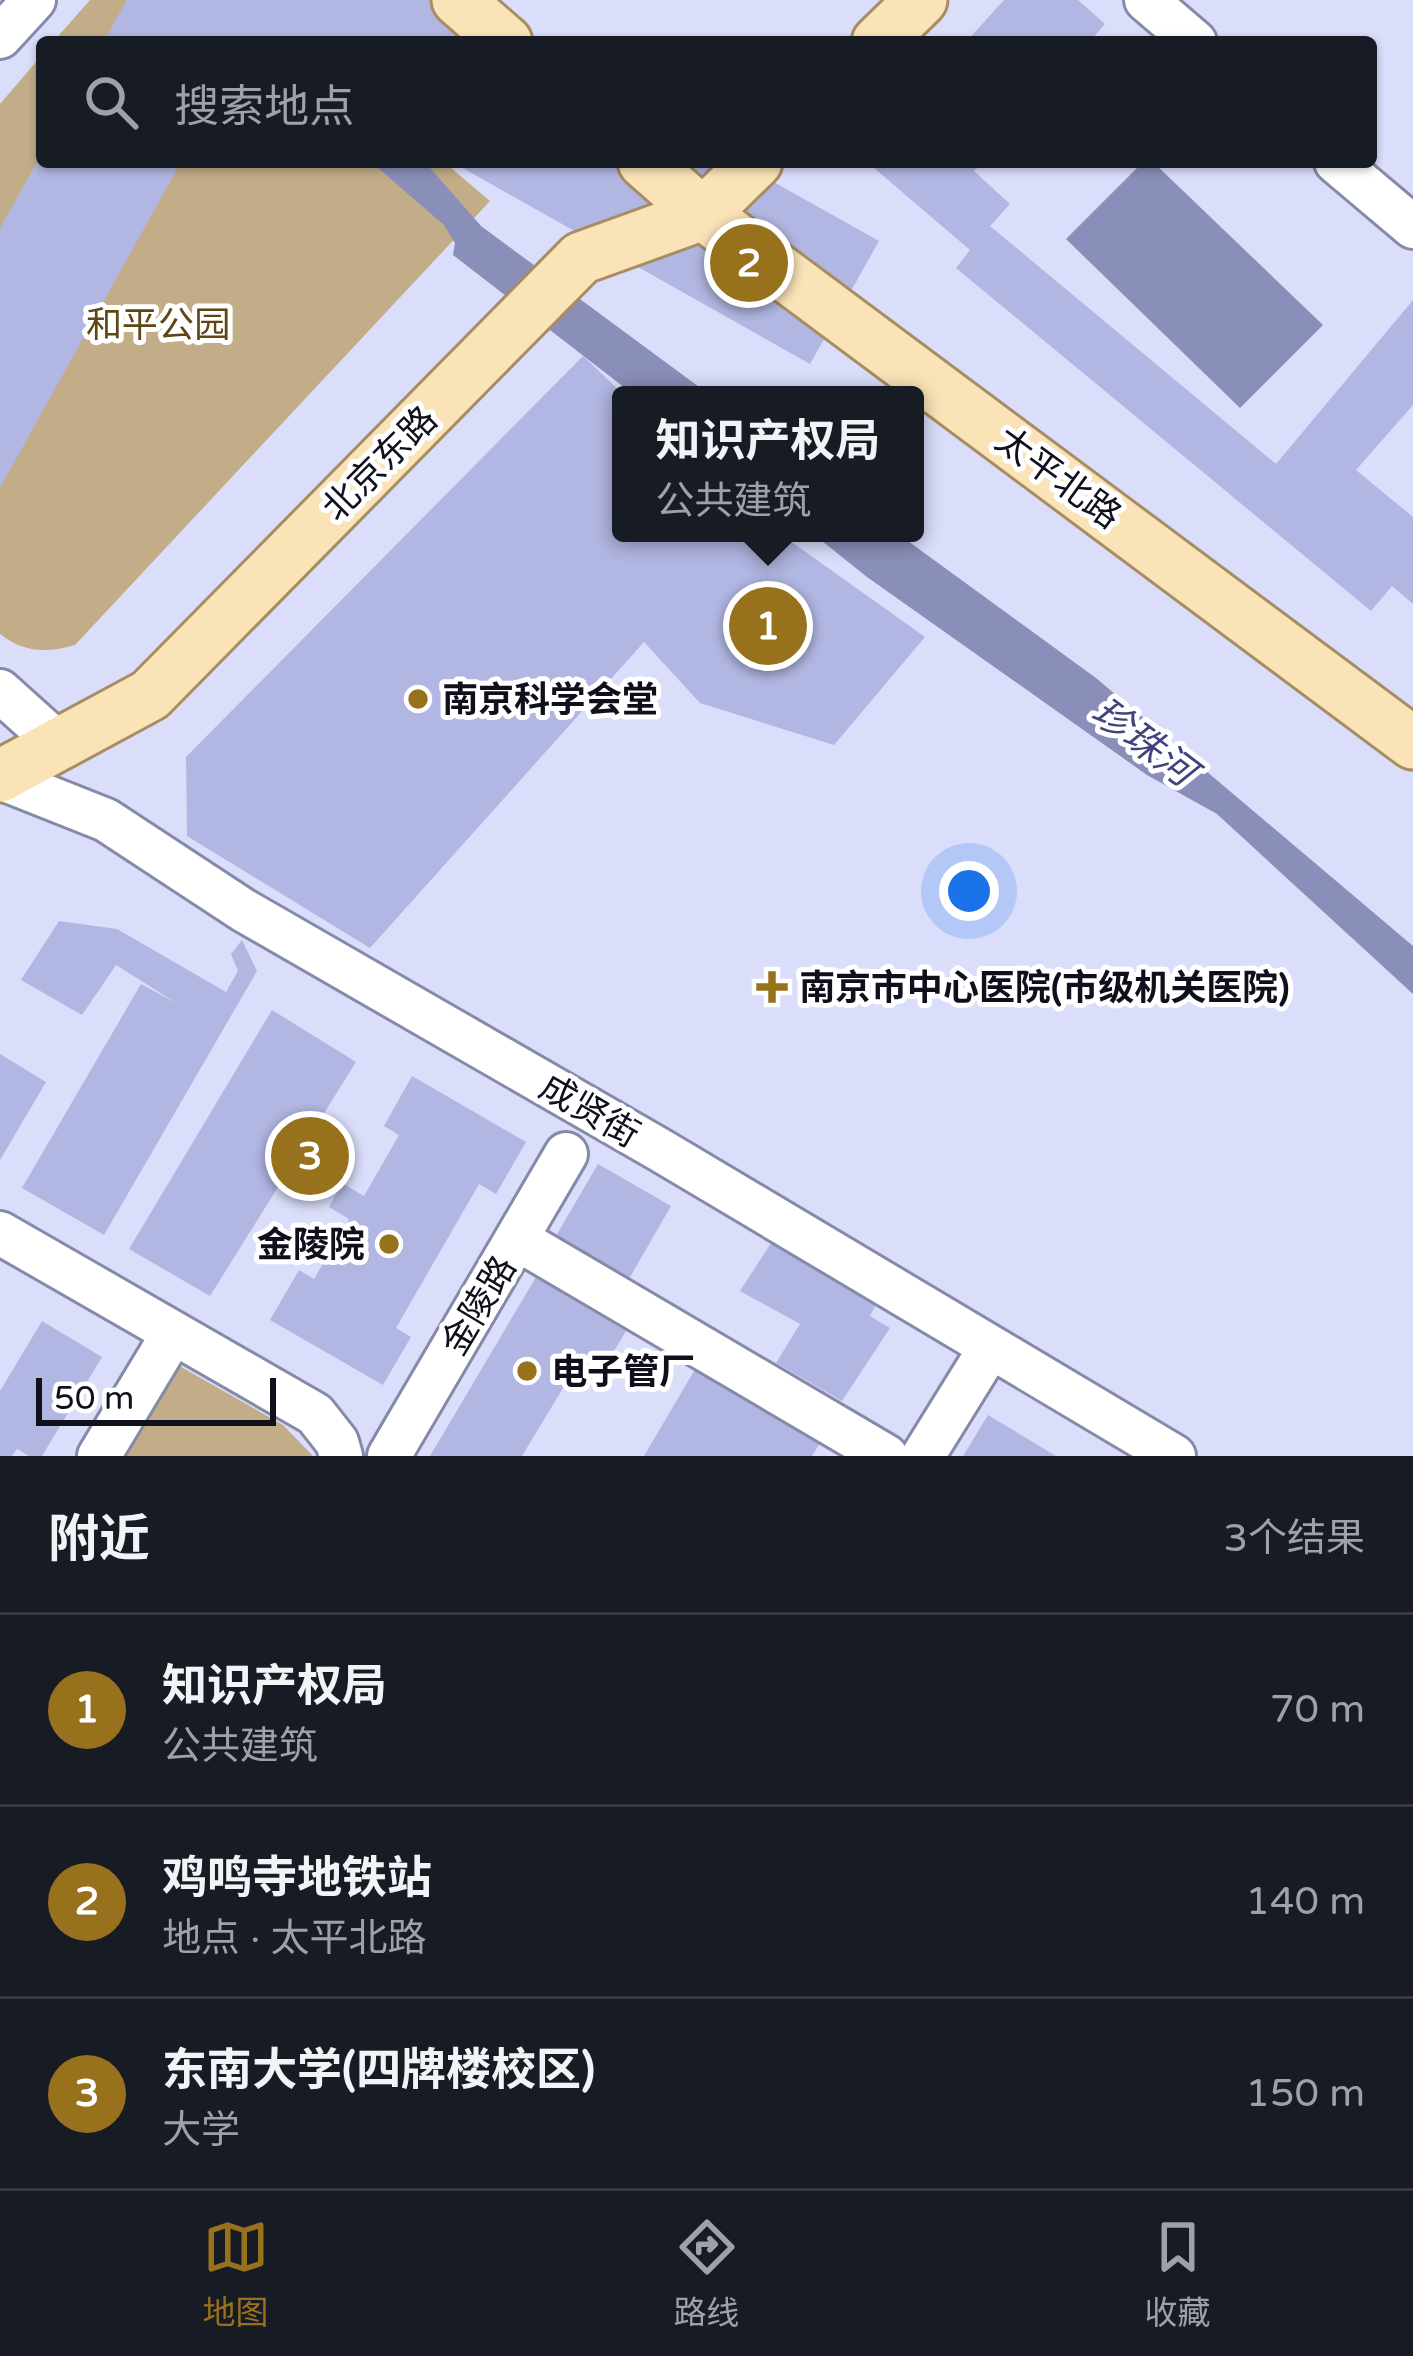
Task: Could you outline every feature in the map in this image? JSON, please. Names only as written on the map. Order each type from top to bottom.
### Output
[{"type":"main road","points":[[458,0],[499,36]]},
{"type":"main road","points":[[884,36],[921,0]]},
{"type":"main road","points":[[651,168],[704,214],[750,168]]},
{"type":"main road","name":"北京东路","points":[[3,770],[150,695],[580,258],[704,214]]},
{"type":"main road","name":"太平北路","points":[[704,214],[1413,742]]},
{"type":"street","points":[[1146,0],[1188,36]]},
{"type":"street","points":[[0,38],[31,3]]},
{"type":"street","points":[[1343,168],[1413,227]]},
{"type":"street","points":[[0,691],[58,745]]},
{"type":"street","name":"成贤街","points":[[3,770],[106,820],[244,910],[660,1150],[1174,1456]]},
{"type":"street","name":"金陵路","points":[[389,1456],[566,1154]]},
{"type":"street","points":[[0,1233],[316,1414],[337,1442],[341,1456]]},
{"type":"street","points":[[517,1239],[886,1456]]},
{"type":"street","points":[[99,1456],[172,1335]]},
{"type":"street","points":[[923,1456],[990,1348]]},
{"type":"green space","points":[[90,0],[256,0],[298,36],[58,36]]},
{"type":"green space","name":"和平公园","points":[[36,62],[36,168],[451,168],[490,201],[75,645],[46,650],[18,645],[0,634],[0,104]]},
{"type":"green space","points":[[169,1360],[283,1425],[313,1456],[114,1456]]},
{"type":"water","points":[[378,168],[430,168],[481,226],[698,386],[622,386],[453,255],[455,243],[444,225]]},
{"type":"water","points":[[1137,168],[1159,168],[1323,325],[1240,408],[1066,239]]},
{"type":"water","name":"珍珠河","points":[[823,542],[909,542],[1096,678],[1413,946],[1413,994],[1217,814],[1147,775]]},
{"type":"building","points":[[127,0],[449,0],[513,36],[106,36]]},
{"type":"building","points":[[1004,0],[1078,0],[1105,24],[1094,36],[971,36]]},
{"type":"building","points":[[36,164],[36,168],[178,168],[0,488],[0,228]]},
{"type":"building","points":[[463,168],[749,168],[879,241],[810,364]]},
{"type":"building","points":[[874,168],[977,168],[974,171],[1010,204],[990,226],[1276,464],[1413,300],[1413,405],[1356,470],[1413,517],[1413,604],[1392,586],[1371,611],[956,268],[970,250]]},
{"type":"building","name":"南京科学会堂","points":[[583,356],[615,386],[612,542],[792,542],[925,637],[834,745],[700,703],[644,642],[370,948],[187,836],[186,757]]},
{"type":"building","points":[[59,921],[117,929],[226,992],[238,971],[231,954],[242,940],[257,971],[104,1235],[22,1188],[141,984],[178,1004],[116,965],[82,1015],[21,980]]},
{"type":"building","points":[[272,1010],[356,1062],[210,1296],[129,1249]]},
{"type":"building","points":[[0,1054],[46,1082],[0,1160]]},
{"type":"building","name":"金陵院","points":[[412,1076],[526,1142],[496,1194],[479,1184],[396,1328],[411,1337],[383,1385],[270,1320],[299,1270],[314,1279],[349,1219],[329,1207],[342,1183],[364,1196],[399,1135],[384,1126]]},
{"type":"building","points":[[598,1164],[671,1206],[626,1284],[553,1241]]},
{"type":"building","points":[[773,1240],[878,1300],[870,1316],[890,1328],[842,1401],[776,1363],[800,1324],[740,1291]]},
{"type":"building","name":"电子管厂","points":[[536,1277],[626,1331],[598,1378],[577,1365],[522,1456],[430,1456]]},
{"type":"building","points":[[42,1321],[102,1357],[42,1456],[17,1449],[12,1456],[0,1456],[0,1391]]},
{"type":"building","points":[[700,1361],[825,1435],[812,1456],[644,1456]]},
{"type":"building","points":[[988,1415],[1056,1456],[963,1456]]},
{"type":"place","name":"鸡鸣寺地铁站","points":[[749,263]]},
{"type":"place","name":"知识产权局","points":[[768,626]]},
{"type":"place","name":"南京科学会堂","points":[[418,699]]},
{"type":"place","name":"南京市中心医院(市级机关医院)","points":[[772,987]]},
{"type":"place","name":"东南大学(四牌楼校区)","points":[[310,1156]]},
{"type":"place","name":"金陵院","points":[[389,1244]]},
{"type":"place","name":"电子管厂","points":[[527,1371]]}]
